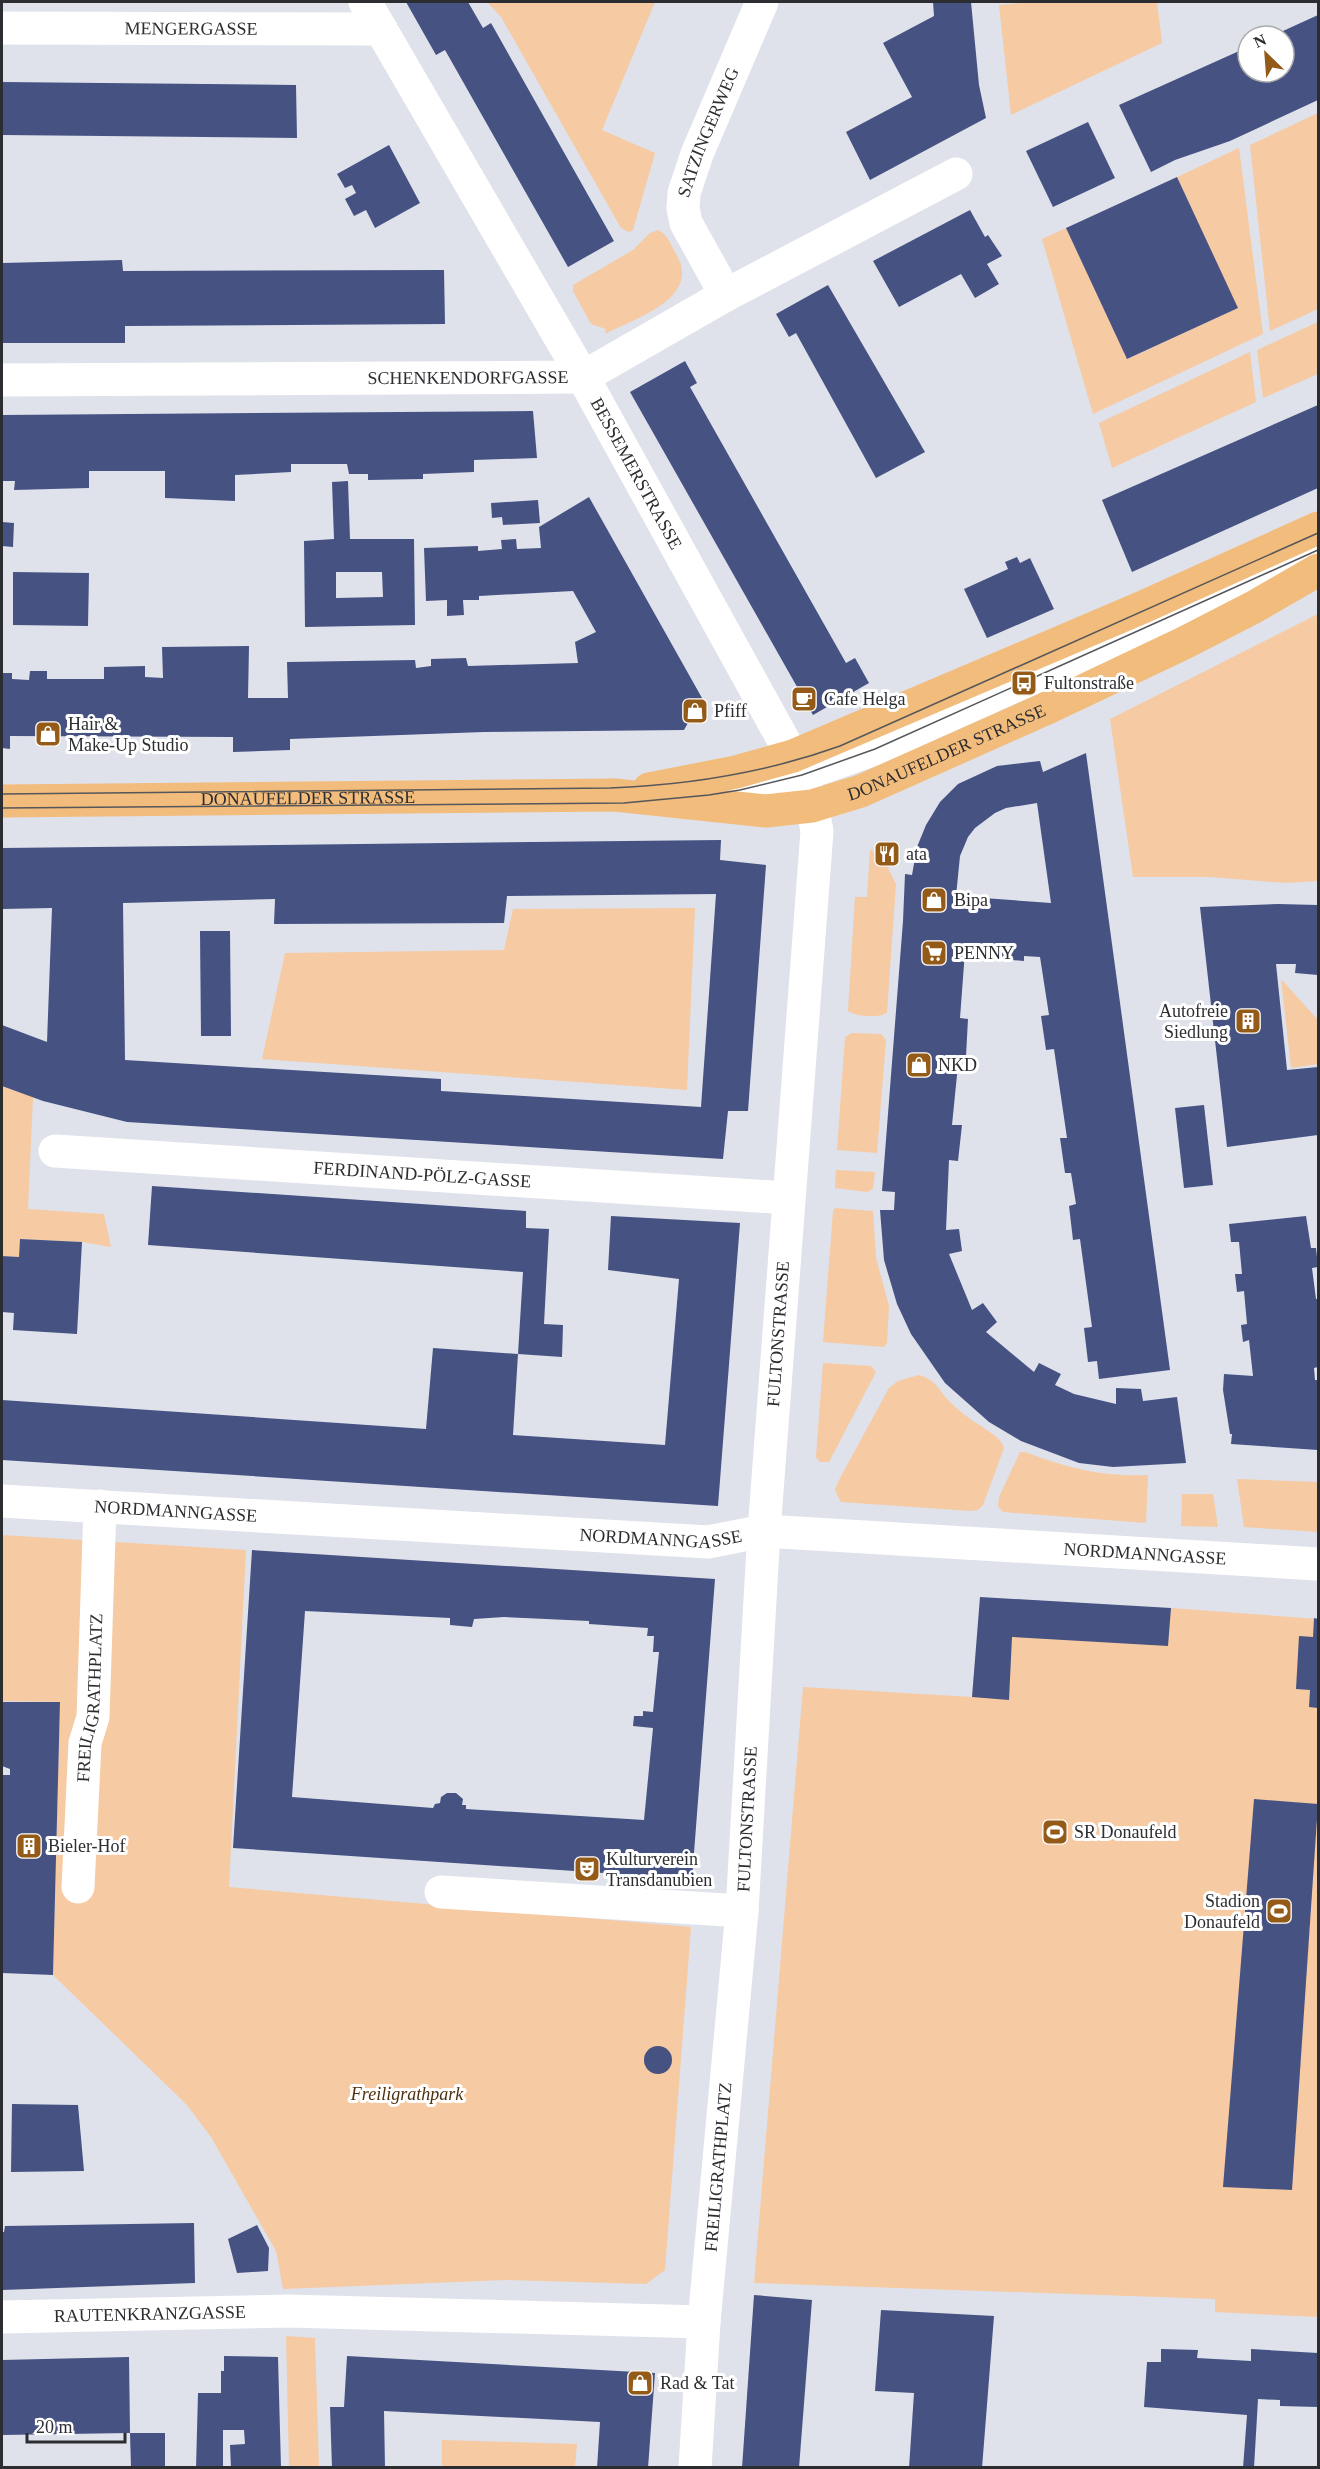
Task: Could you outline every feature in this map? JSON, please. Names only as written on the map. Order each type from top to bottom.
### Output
[{"type":"main road","name":"DONAUFELDER STRASSE","points":[[615,795],[797,764],[1318,528]]},
{"type":"main road","name":"DONAUFELDER STRASSE","points":[[2,801],[615,795],[766,811],[812,806],[861,791],[1045,709],[1194,638],[1318,570]]},
{"type":"street","name":"SATZINGERWEG","points":[[726,295],[686,223],[683,208],[684,193],[697,154],[762,2]]},
{"type":"street","name":"MENGERGASSE","points":[[2,28],[373,15]]},
{"type":"street","name":"BESSEMERSTRASSE","points":[[373,15],[583,377],[797,764]]},
{"type":"street","name":"SCHENKENDORFGASSE","points":[[2,380],[583,377],[726,295],[956,174]]},
{"type":"street","name":"DONAUFELDER STRASSE","points":[[797,764],[875,749],[1318,550]]},
{"type":"street","name":"FULTONSTRASSE","points":[[742,1911],[764,1532],[817,831],[812,806],[797,764]]},
{"type":"street","name":"FERDINAND-PÖLZ-GASSE","points":[[55,1151],[788,1198]]},
{"type":"street","name":"NORDMANNGASSE","points":[[2,1501],[708,1542],[764,1532],[1318,1563]]},
{"type":"street","name":"FREILIGRATHPLATZ","points":[[78,1887],[85,1743],[93,1717],[100,1506]]},
{"type":"street","points":[[441,1892],[742,1911]]},
{"type":"street","name":"FREILIGRATHPLATZ","points":[[704,2322],[742,1911]]},
{"type":"street","name":"RAUTENKRANZGASSE","points":[[2,2318],[301,2311],[704,2322]]},
{"type":"street","points":[[694,2468],[704,2322]]},
{"type":"green space","points":[[487,2],[655,2],[602,130],[655,153],[633,230],[629,232],[621,228],[501,17]]},
{"type":"green space","points":[[1031,2],[1157,2],[1162,43],[1011,115],[999,5]]},
{"type":"green space","points":[[1318,113],[1318,309],[1270,331],[1250,145]]},
{"type":"green space","points":[[1239,148],[1263,334],[1093,414],[1042,239],[1066,228],[1128,359],[1237,308],[1177,177]]},
{"type":"green space","points":[[658,230],[667,238],[677,256],[682,271],[680,284],[661,305],[605,334],[606,329],[591,324],[573,291],[573,285],[633,250],[650,233]]},
{"type":"green space","points":[[1318,322],[1318,374],[1263,398],[1257,350]]},
{"type":"green space","points":[[1250,352],[1256,402],[1112,468],[1099,423]]},
{"type":"green space","points":[[1318,614],[1318,881],[1286,883],[1210,877],[1133,877],[1110,719]]},
{"type":"green space","points":[[870,849],[885,862],[896,884],[887,1013],[862,1016],[848,1011],[855,897],[867,897]]},
{"type":"green space","points":[[695,908],[687,1090],[262,1059],[285,953],[504,950],[513,909]]},
{"type":"green space","points":[[1281,979],[1318,1020],[1318,1064],[1291,1068]]},
{"type":"green space","points":[[852,1033],[881,1034],[886,1040],[877,1153],[837,1150],[845,1037]]},
{"type":"green space","points":[[2,1086],[33,1097],[28,1209],[104,1214],[111,1247],[82,1242],[20,1239],[19,1257],[2,1256]]},
{"type":"green space","points":[[836,1170],[875,1172],[873,1189],[867,1192],[835,1188]]},
{"type":"green space","points":[[835,1208],[873,1211],[876,1258],[889,1306],[887,1343],[884,1347],[823,1342]]},
{"type":"green space","points":[[823,1363],[871,1366],[876,1372],[829,1462],[820,1462],[816,1457]]},
{"type":"green space","points":[[919,1375],[932,1381],[947,1399],[995,1435],[1003,1444],[1004,1448],[983,1505],[978,1510],[971,1511],[841,1502],[835,1490],[839,1480],[889,1388],[898,1381]]},
{"type":"green space","points":[[1020,1452],[1100,1473],[1148,1475],[1146,1523],[1003,1512],[998,1506],[999,1497]]},
{"type":"green space","points":[[1237,1479],[1318,1482],[1318,1532],[1244,1527]]},
{"type":"green space","points":[[1182,1494],[1213,1494],[1218,1527],[1181,1526]]},
{"type":"green space","name":"Freiligrathpark","points":[[2,1535],[246,1550],[229,1887],[691,1927],[665,2270],[646,2284],[506,2280],[283,2289],[276,2251],[211,2137],[187,2105],[53,1975],[60,1702],[2,1701]]},
{"type":"green space","name":"SR Donaufeld","points":[[1171,1608],[1318,1619],[1318,2317],[1215,2312],[1215,2299],[754,2283],[803,1687],[972,1697],[979,1617]]},
{"type":"green space","points":[[286,2336],[315,2338],[319,2467],[289,2467]]},
{"type":"green space","points":[[442,2440],[577,2444],[575,2467],[442,2467]]},
{"type":"building","points":[[406,2],[468,2],[483,28],[491,23],[614,241],[568,267],[445,50],[436,55]]},
{"type":"building","points":[[933,2],[971,2],[979,85],[986,118],[870,180],[846,132],[912,97],[883,43],[934,16]]},
{"type":"building","points":[[1318,15],[1318,100],[1230,141],[1175,160],[1151,172],[1119,105],[1236,52],[1236,84],[1296,84],[1296,25]]},
{"type":"building","points":[[2,82],[296,85],[297,138],[2,135]]},
{"type":"building","points":[[1088,122],[1115,178],[1053,207],[1026,151]]},
{"type":"building","points":[[389,145],[420,203],[375,228],[366,210],[354,216],[345,199],[356,193],[352,185],[345,188],[337,174]]},
{"type":"building","points":[[1177,177],[1238,308],[1127,359],[1066,228]]},
{"type":"building","points":[[970,210],[985,237],[988,235],[1002,256],[987,264],[999,284],[975,298],[961,274],[899,307],[873,261]]},
{"type":"building","points":[[122,260],[123,271],[444,270],[445,324],[125,326],[125,343],[2,343],[2,263]]},
{"type":"building","points":[[828,285],[925,452],[876,478],[796,333],[789,337],[776,314]]},
{"type":"building","points":[[685,361],[697,383],[690,387],[846,663],[855,658],[869,683],[813,715],[630,392]]},
{"type":"building","points":[[1318,405],[1318,488],[1132,572],[1102,500]]},
{"type":"building","points":[[533,411],[537,458],[474,460],[474,472],[423,474],[423,479],[368,480],[368,474],[349,474],[347,464],[291,464],[291,472],[235,475],[235,501],[165,498],[165,471],[89,471],[89,488],[14,490],[15,481],[2,481],[2,415]]},
{"type":"building","points":[[348,481],[350,539],[414,539],[415,625],[305,627],[304,541],[334,539],[332,482]],"holes":[[[336,572],[382,572],[383,597],[336,598]]]},
{"type":"building","points":[[589,497],[702,698],[684,730],[484,732],[290,739],[290,750],[233,752],[233,737],[10,736],[10,749],[2,748],[2,673],[12,673],[12,679],[29,680],[30,671],[47,671],[47,679],[104,679],[104,667],[145,666],[145,677],[163,678],[162,647],[249,646],[248,698],[288,698],[287,662],[415,660],[416,668],[431,666],[431,659],[466,658],[468,666],[578,663],[575,642],[596,632],[573,591],[479,596],[479,600],[463,600],[464,615],[447,616],[447,600],[426,601],[424,548],[478,546],[478,551],[502,549],[501,540],[516,539],[517,549],[541,548],[539,527]]},
{"type":"building","points":[[538,500],[540,523],[503,525],[502,517],[492,518],[491,503]]},
{"type":"building","points":[[2,522],[14,523],[13,547],[2,546]]},
{"type":"building","points":[[1017,557],[1020,563],[1030,558],[1054,609],[987,638],[964,589],[1008,569],[1005,562]]},
{"type":"building","points":[[13,572],[89,573],[88,626],[13,625]]},
{"type":"building","points":[[1086,753],[1170,1370],[1099,1379],[1097,1361],[1088,1362],[1084,1328],[1092,1327],[1080,1239],[1073,1240],[1069,1206],[1076,1204],[1071,1173],[1065,1173],[1060,1138],[1067,1138],[1054,1049],[1046,1050],[1041,1016],[1049,1015],[1040,957],[1024,956],[1024,961],[988,958],[988,953],[965,951],[960,1018],[968,1019],[966,1056],[959,1055],[952,1125],[962,1125],[958,1161],[949,1160],[946,1230],[959,1229],[962,1251],[949,1254],[972,1310],[983,1303],[997,1322],[986,1332],[1034,1372],[1039,1363],[1061,1374],[1055,1385],[1074,1394],[1116,1404],[1116,1388],[1141,1389],[1143,1401],[1177,1397],[1186,1463],[1113,1467],[1079,1463],[1021,1441],[989,1422],[945,1383],[911,1334],[897,1304],[884,1260],[880,1210],[894,1210],[895,1192],[882,1191],[905,874],[912,875],[917,847],[926,825],[940,802],[958,784],[997,766],[1040,761],[1043,772]],"holes":[[[1037,803],[1051,903],[956,896],[960,856],[968,837],[975,828],[1006,808]]]},
{"type":"building","points":[[721,840],[720,860],[766,865],[748,1111],[728,1111],[723,1159],[127,1122],[43,1101],[2,1086],[2,1025],[47,1042],[52,908],[2,909],[2,848]],"holes":[[[716,894],[701,1107],[441,1091],[441,1079],[125,1060],[123,903],[275,899],[274,924],[504,923],[507,896]]]},
{"type":"building","name":"ata","points":[[885,845],[896,857],[889,864],[878,851]]},
{"type":"building","name":"Autofreie Siedlung","points":[[1318,905],[1318,975],[1295,973],[1296,964],[1276,964],[1287,1070],[1318,1067],[1318,1135],[1227,1147],[1200,907]]},
{"type":"building","points":[[200,931],[230,931],[231,1036],[201,1036]]},
{"type":"building","points":[[1204,1105],[1213,1185],[1184,1188],[1175,1108]]},
{"type":"building","points":[[152,1186],[526,1211],[526,1228],[549,1229],[544,1324],[563,1325],[562,1357],[518,1354],[523,1272],[148,1245]]},
{"type":"building","points":[[611,1216],[740,1223],[718,1506],[2,1460],[2,1400],[426,1429],[433,1348],[518,1354],[513,1435],[665,1445],[679,1279],[608,1270]]},
{"type":"building","points":[[1306,1216],[1311,1248],[1316,1248],[1318,1267],[1312,1268],[1316,1299],[1318,1299],[1318,1367],[1314,1368],[1315,1380],[1318,1380],[1318,1450],[1231,1444],[1232,1434],[1230,1434],[1223,1390],[1224,1374],[1253,1376],[1249,1340],[1243,1342],[1241,1325],[1247,1324],[1244,1291],[1237,1292],[1235,1274],[1242,1274],[1239,1242],[1231,1242],[1229,1224]]},
{"type":"building","points":[[20,1239],[82,1242],[77,1334],[13,1330],[14,1313],[2,1312],[2,1256],[19,1257]]},
{"type":"building","points":[[252,1550],[715,1579],[692,1879],[233,1848]],"holes":[[[305,1611],[450,1618],[450,1625],[472,1627],[474,1619],[504,1617],[589,1621],[589,1624],[648,1628],[647,1636],[654,1636],[653,1652],[659,1652],[653,1712],[643,1711],[643,1716],[634,1716],[633,1726],[653,1728],[644,1820],[466,1809],[466,1805],[462,1805],[463,1799],[456,1793],[447,1793],[433,1808],[292,1797]]]},
{"type":"building","points":[[980,1597],[1171,1608],[1168,1646],[1012,1637],[1009,1700],[972,1697]]},
{"type":"building","points":[[1314,1618],[1318,1619],[1318,1708],[1309,1707],[1310,1690],[1296,1689],[1299,1636],[1313,1637]]},
{"type":"building","name":"Bieler-Hof","points":[[2,1702],[60,1702],[53,1975],[2,1973],[2,1775],[10,1775],[10,1769],[2,1766]]},
{"type":"building","name":"Stadion Donaufeld","points":[[1254,1799],[1318,1804],[1292,2190],[1223,2187]]},
{"type":"building","points":[[658,2046],[668,2050],[672,2060],[668,2070],[658,2074],[648,2070],[644,2060],[648,2050]]},
{"type":"building","points":[[12,2104],[78,2105],[84,2171],[11,2172]]},
{"type":"building","points":[[194,2223],[195,2283],[2,2290],[2,2232],[5,2226]]},
{"type":"building","points":[[257,2225],[269,2248],[268,2271],[237,2273],[228,2239]]},
{"type":"building","points":[[754,2295],[812,2300],[799,2468],[742,2468]]},
{"type":"building","points":[[881,2310],[994,2316],[982,2468],[909,2468],[914,2393],[875,2391]]},
{"type":"building","points":[[1161,2349],[1198,2350],[1197,2358],[1251,2361],[1251,2349],[1318,2353],[1318,2407],[1280,2406],[1280,2400],[1258,2399],[1254,2468],[1243,2468],[1247,2415],[1144,2407],[1147,2362],[1161,2362]]},
{"type":"building","points":[[224,2356],[278,2357],[281,2468],[231,2468],[230,2445],[245,2444],[244,2430],[223,2430],[223,2468],[196,2468],[198,2393],[221,2393]]},
{"type":"building","points":[[347,2356],[655,2373],[648,2468],[597,2468],[600,2422],[384,2411],[385,2468],[332,2468],[330,2407],[344,2407]]},
{"type":"building","points":[[129,2357],[130,2433],[2,2435],[2,2360]]},
{"type":"building","points":[[130,2433],[165,2433],[165,2468],[131,2468]]},
{"type":"tram line","points":[[2,794],[610,788],[669,784],[726,776],[784,764],[840,746],[1318,533]]},
{"type":"tram line","points":[[2,808],[624,803],[740,790],[802,775],[875,749],[1318,550]]},
{"type":"place","name":"Fultonstraße","points":[[1024,683]]},
{"type":"place","name":"Cafe Helga","points":[[804,699]]},
{"type":"place","name":"Pfiff","points":[[695,711]]},
{"type":"place","name":"Hair & Make-Up Studio","points":[[48,734]]},
{"type":"place","name":"ata","points":[[887,854]]},
{"type":"place","name":"Bipa","points":[[934,900]]},
{"type":"place","name":"PENNY","points":[[934,953]]},
{"type":"place","name":"Autofreie Siedlung","points":[[1248,1021]]},
{"type":"place","name":"NKD","points":[[919,1065]]},
{"type":"place","name":"SR Donaufeld","points":[[1055,1832]]},
{"type":"place","name":"Bieler-Hof","points":[[29,1846]]},
{"type":"place","name":"Kulturverein Transdanubien","points":[[587,1869]]},
{"type":"place","name":"Stadion Donaufeld","points":[[1279,1911]]},
{"type":"place","name":"Rad & Tat","points":[[640,2383]]}]
